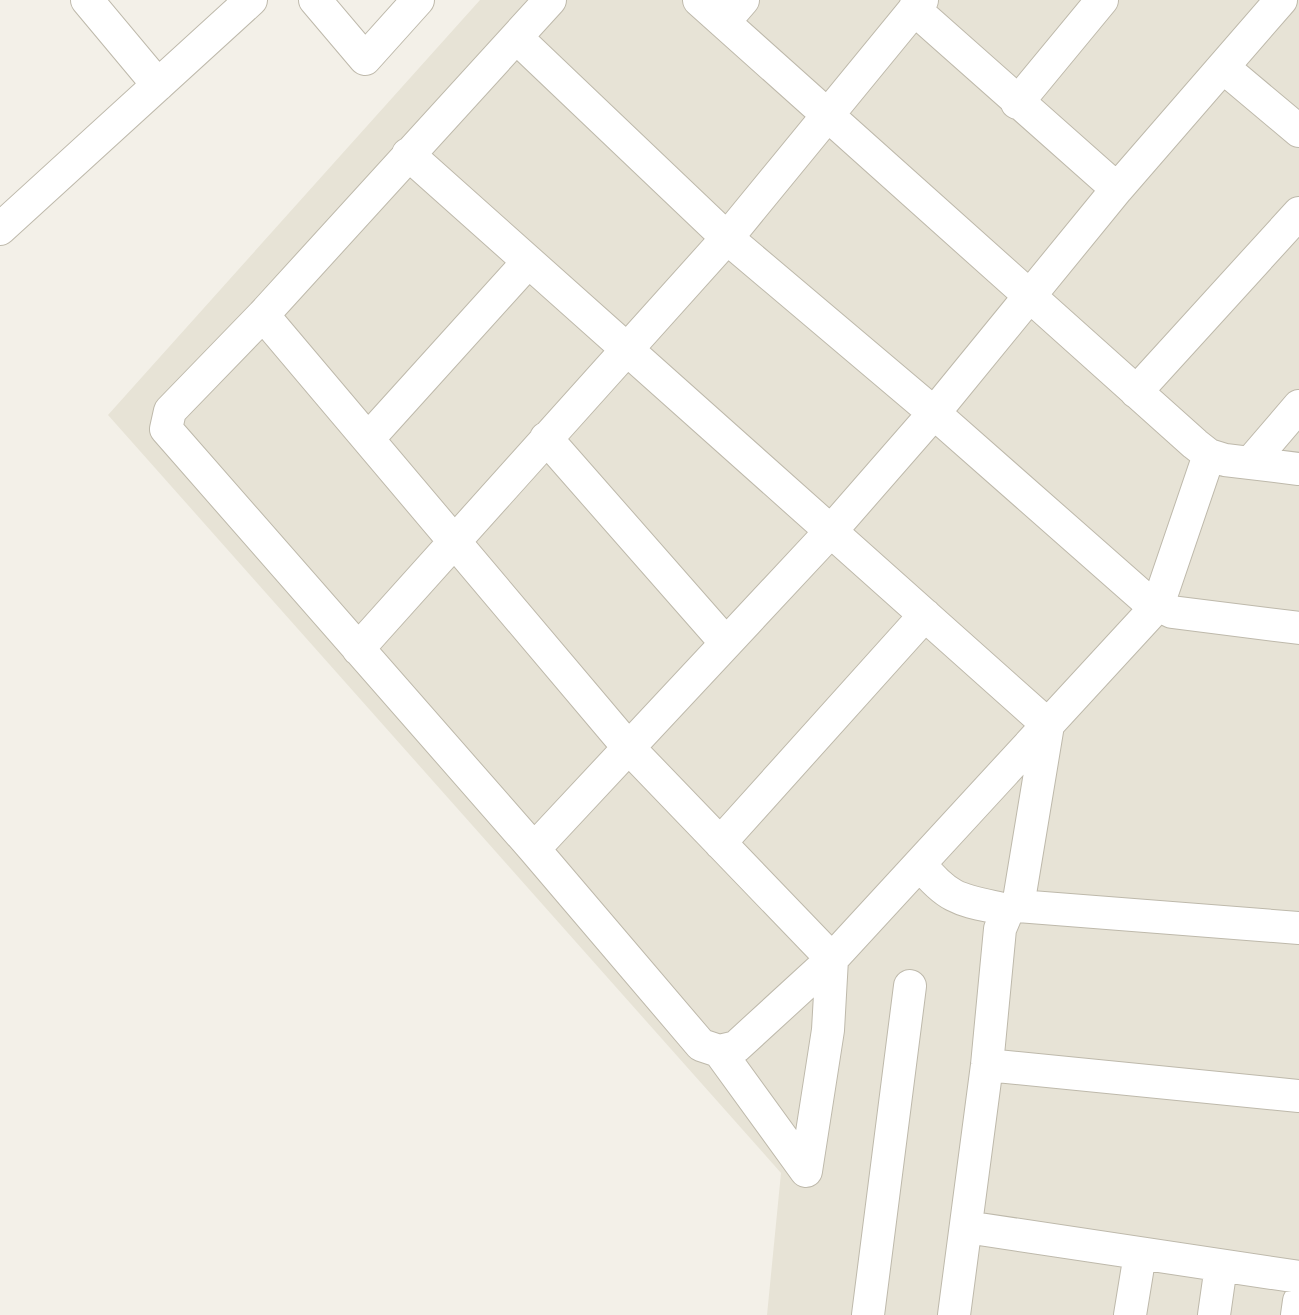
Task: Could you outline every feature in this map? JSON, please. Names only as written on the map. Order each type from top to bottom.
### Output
[{"type":"street","points":[[87,0],[158,85]]},
{"type":"street","points":[[0,229],[251,0]]},
{"type":"street","points":[[315,0],[365,59],[418,0]]},
{"type":"street","points":[[550,0],[263,315],[170,411],[166,429],[534,849],[701,1045],[719,1051],[736,1047],[832,959],[1158,605],[1209,455]]},
{"type":"street","points":[[699,0],[733,11],[827,115],[1209,455],[1299,469]]},
{"type":"street","points":[[1017,103],[1102,0]]},
{"type":"street","points":[[534,849],[831,531],[934,413],[1117,189],[1281,0]]},
{"type":"street","points":[[358,649],[727,238],[918,4],[1017,103],[1117,189]]},
{"type":"street","points":[[517,38],[727,238],[934,413],[1144,598],[1185,614],[1299,628]]},
{"type":"street","points":[[1224,68],[1299,131]]},
{"type":"street","points":[[408,154],[1048,725]]},
{"type":"street","points":[[1136,392],[1299,213]]},
{"type":"street","points":[[368,439],[528,262]]},
{"type":"street","points":[[263,315],[628,747],[832,959],[828,1030],[806,1171],[719,1051]]},
{"type":"street","points":[[1251,462],[1299,406]]},
{"type":"street","points":[[546,438],[726,643]]},
{"type":"street","points":[[720,843],[925,615]]},
{"type":"street","points":[[954,1315],[987,1065],[1000,928],[1013,908],[1048,725]]},
{"type":"street","points":[[920,864],[946,893],[1013,908],[1299,928]]},
{"type":"street","points":[[868,1315],[910,986]]},
{"type":"street","points":[[987,1065],[1299,1096]]},
{"type":"street","points":[[966,1227],[1299,1276]]},
{"type":"street","points":[[1130,1315],[1140,1254]]},
{"type":"street","points":[[1214,1315],[1221,1266]]},
{"type":"street","points":[[1297,1315],[1299,1301]]},
{"type":"shaded area","points":[[480,0],[1299,0],[1299,1315],[767,1315],[781,1173],[108,415]]}]
